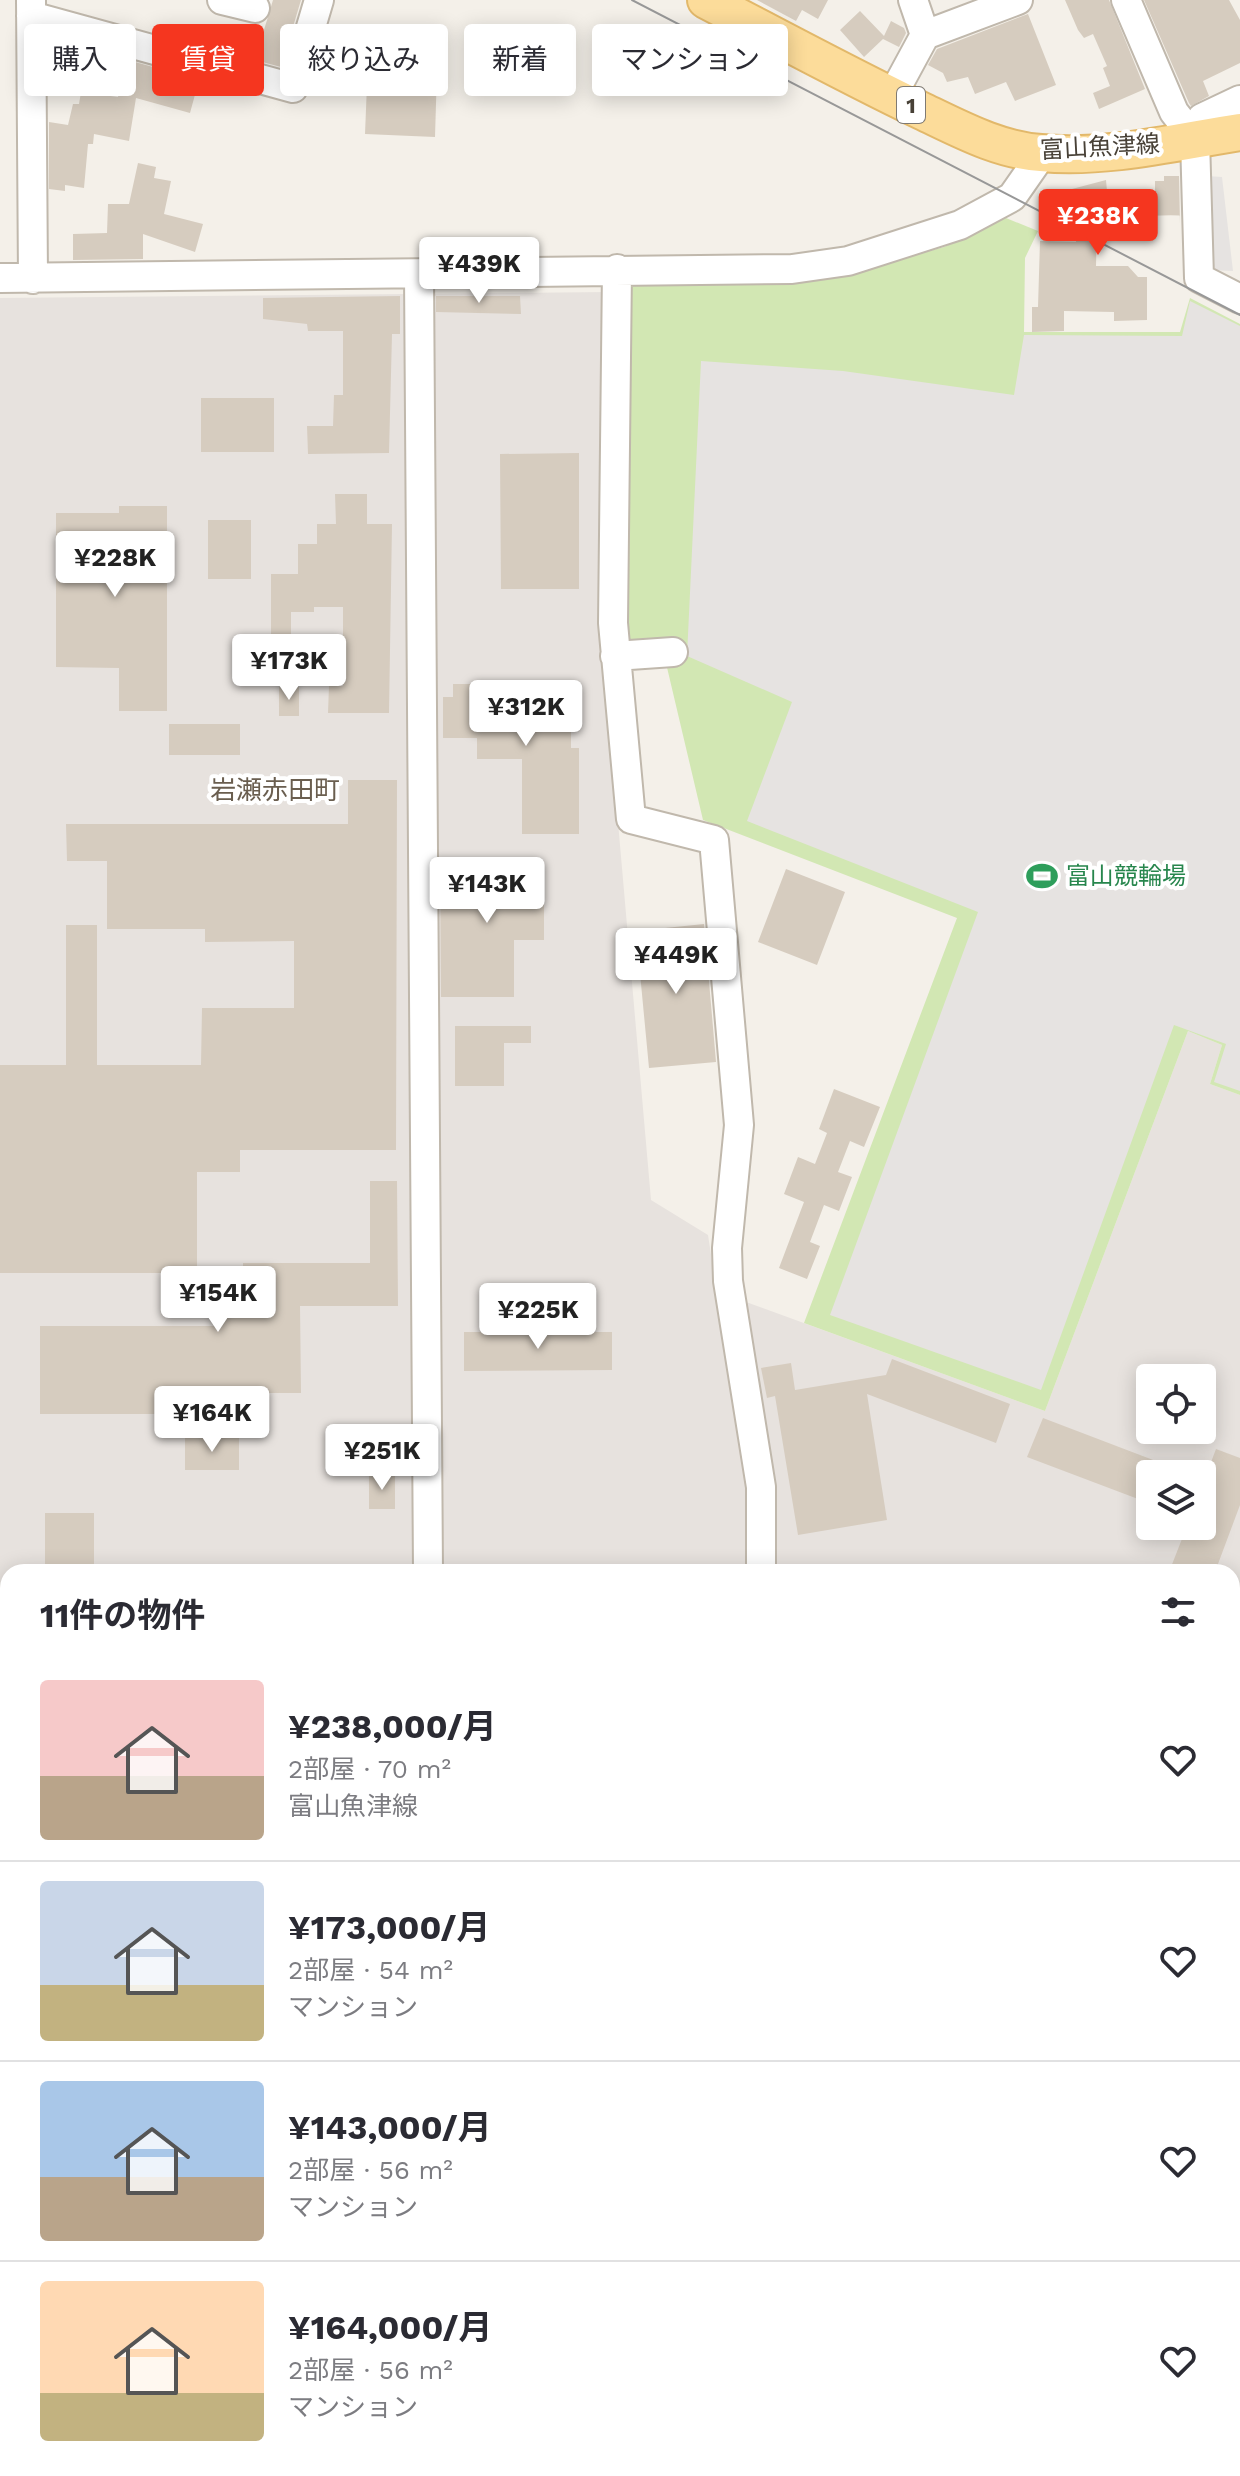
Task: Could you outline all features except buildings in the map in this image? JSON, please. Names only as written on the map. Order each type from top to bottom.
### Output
[{"type":"main road","name":"富山魚津線","points":[[706,0],[986,141],[1042,154],[1132,150],[1240,132]]},
{"type":"street","points":[[222,0],[255,8]]},
{"type":"street","points":[[33,279],[31,8],[293,88],[319,0]]},
{"type":"street","points":[[913,0],[925,35]]},
{"type":"street","points":[[892,96],[925,35],[1018,0]]},
{"type":"street","points":[[1126,0],[1174,112],[1195,139]]},
{"type":"street","points":[[1240,100],[1202,118],[1195,139],[1199,278],[1240,299]]},
{"type":"street","points":[[0,278],[792,269],[848,261],[960,225],[1012,197],[1042,154]]},
{"type":"street","points":[[617,269],[615,656],[631,819],[714,840],[739,1125],[727,1248],[728,1281],[761,1487],[761,1564]]},
{"type":"street","points":[[419,274],[428,1564]]},
{"type":"street","points":[[615,656],[673,652]]},
{"type":"shaded area","points":[[1207,176],[1222,177],[1233,271],[1210,270]]},
{"type":"shaded area","points":[[609,292],[604,662],[651,1200],[708,1235],[748,1495],[747,1564],[0,1564],[0,298]]},
{"type":"shaded area","name":"富山競輪場","points":[[1190,301],[1240,326],[1240,1091],[1214,1082],[1226,1044],[1174,1025],[1041,1390],[830,1315],[978,912],[747,821],[792,702],[687,656],[701,361],[843,371],[1014,395],[1024,335],[1182,336]]},
{"type":"shaded area","points":[[1188,1031],[1222,1045],[1210,1084],[1240,1095],[1240,1564],[775,1564],[776,1494],[746,1302],[1045,1411]]},
{"type":"green space","name":"富山競輪場","points":[[1006,218],[1038,231],[1025,258],[1024,332],[1180,332],[1190,298],[1240,324],[1240,1095],[1210,1084],[1222,1045],[1188,1031],[1045,1411],[804,1323],[957,918],[703,820],[661,642],[621,641],[627,281],[825,280],[944,247]]},
{"type":"tram line","points":[[632,0],[1240,315]]},
{"type":"place","name":"富山競輪場","points":[[1042,876]]},
{"type":"district","name":"岩瀬赤田町","points":[[275,790]]}]
